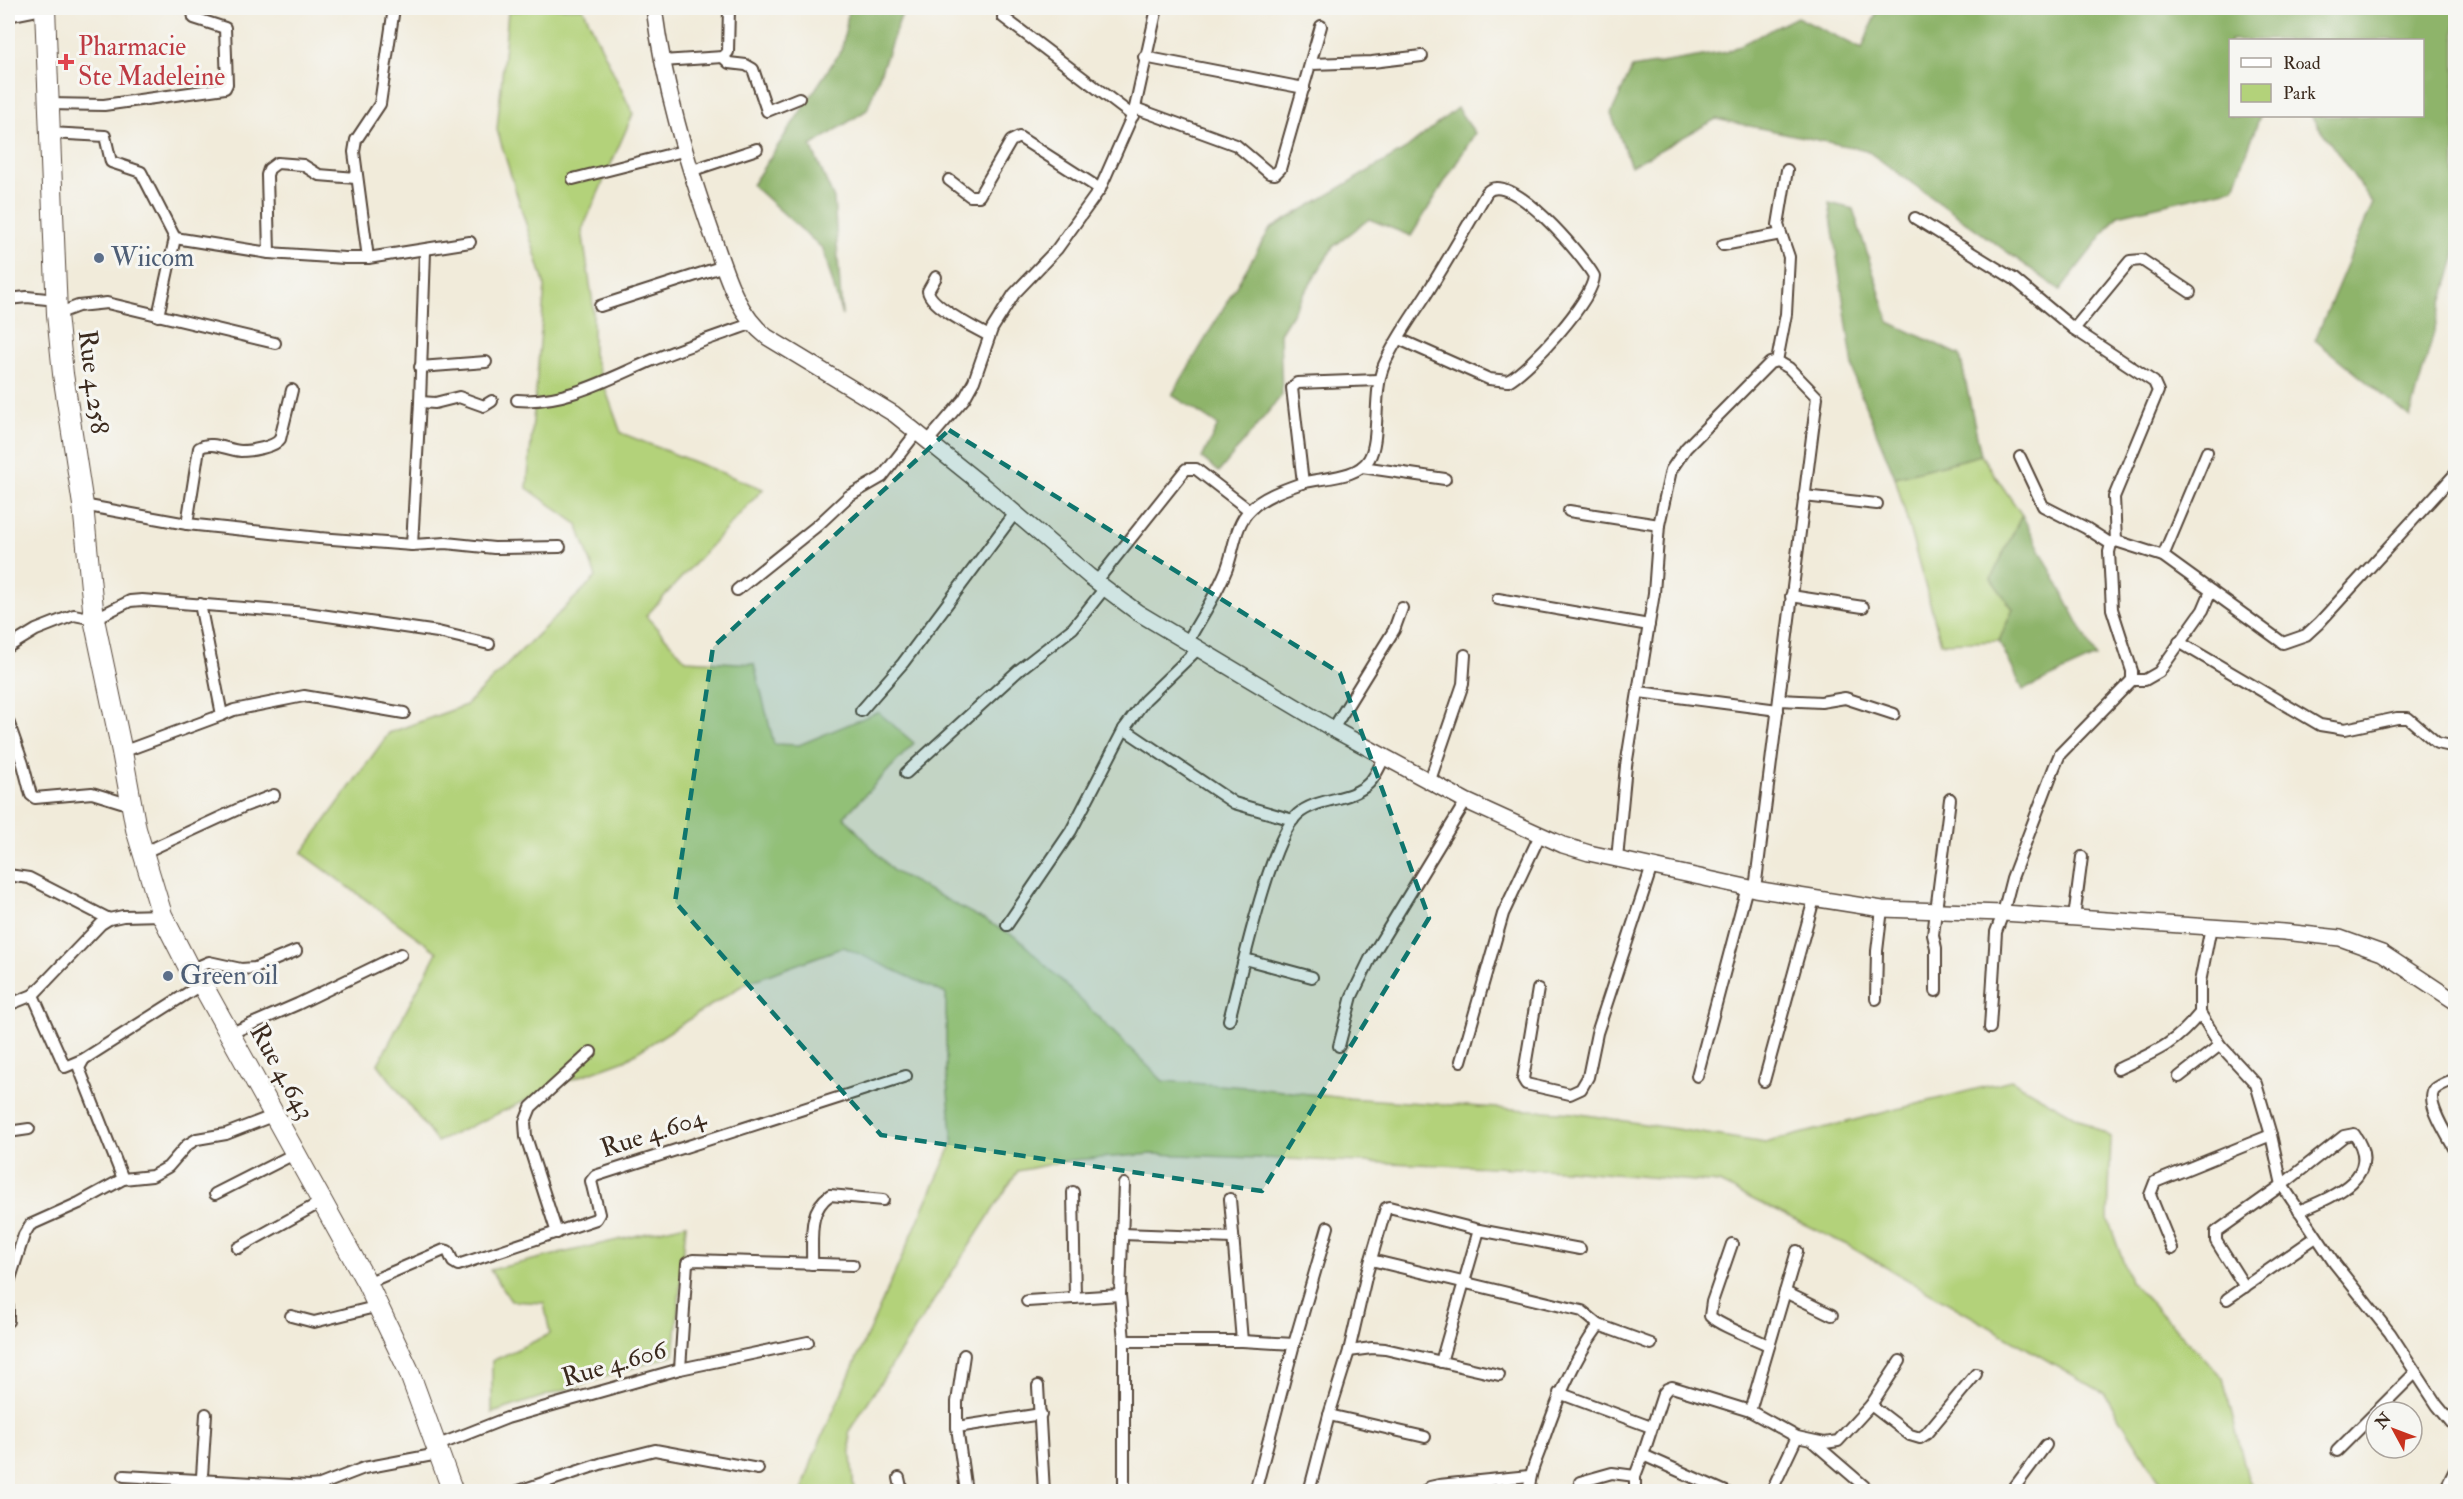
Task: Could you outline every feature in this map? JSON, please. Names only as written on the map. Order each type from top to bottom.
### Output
[{"type":"highway","name":"Rue 4.258","points":[[45,8],[57,307],[63,374],[83,505],[94,619]]},
{"type":"highway","name":"Rue 4.643","points":[[94,619],[131,805],[162,915],[323,1201],[379,1306],[408,1369],[453,1491]]},
{"type":"main road","points":[[8,13],[33,8]]},
{"type":"street","points":[[48,104],[104,105],[219,91],[225,88],[227,84],[225,28],[194,18],[192,8]]},
{"type":"street","points":[[368,258],[354,152],[356,140],[380,104],[394,8]]},
{"type":"street","points":[[654,8],[662,61],[683,151],[723,266],[742,310],[751,324],[767,337],[869,398],[923,437],[1100,585],[1137,612],[1333,729],[1466,801],[1540,835],[1563,845],[1617,859],[1751,888],[1882,909],[2003,913],[2320,935],[2361,944],[2382,953],[2456,1002]]},
{"type":"street","points":[[662,61],[723,57],[728,52],[729,8]]},
{"type":"street","points":[[737,590],[818,525],[849,496],[878,480],[964,399],[974,381],[989,336],[1014,294],[1057,249],[1100,189],[1134,112],[1144,57],[1157,8]]},
{"type":"street","points":[[1003,16],[1134,112],[1236,145],[1269,173],[1275,174],[1280,169],[1321,26]]},
{"type":"street","points":[[1311,64],[1372,62],[1422,56]]},
{"type":"street","points":[[723,57],[729,63],[746,65],[753,69],[767,111],[800,98]]},
{"type":"street","points":[[1144,57],[1304,88]]},
{"type":"street","points":[[50,133],[105,136],[111,162],[141,172],[175,238],[158,316]]},
{"type":"street","points":[[949,180],[970,196],[979,196],[1011,141],[1019,137],[1100,189]]},
{"type":"street","points":[[690,171],[757,149]]},
{"type":"street","points":[[573,178],[683,151]]},
{"type":"street","points":[[269,253],[267,176],[272,165],[277,163],[303,165],[319,175],[356,178]]},
{"type":"street","points":[[1777,361],[1786,314],[1789,257],[1778,225],[1787,170]]},
{"type":"street","points":[[1007,925],[1071,831],[1124,729],[1145,699],[1193,645],[1224,576],[1239,530],[1250,510],[1283,491],[1303,483],[1354,472],[1370,458],[1378,380],[1385,362],[1487,192],[1493,187],[1518,195],[1542,214],[1594,276],[1591,287],[1565,324],[1531,364],[1508,381],[1489,379],[1399,339]]},
{"type":"street","points":[[1914,218],[2014,279],[2074,329],[2154,382],[2158,391],[2114,497],[2113,542],[2109,552],[2112,609],[2132,671],[2132,680],[2060,754],[2012,878],[1996,932],[1993,951],[1990,1028]]},
{"type":"street","points":[[1723,245],[1781,234]]},
{"type":"street","points":[[175,238],[269,253],[368,258],[425,251],[470,242]]},
{"type":"street","points":[[412,545],[425,251]]},
{"type":"street","points":[[2074,329],[2130,261],[2142,260],[2190,292]]},
{"type":"street","points":[[600,306],[723,266]]},
{"type":"street","points":[[936,277],[928,291],[930,297],[955,317],[989,336]]},
{"type":"street","points":[[8,299],[27,297],[57,307],[107,303],[275,343]]},
{"type":"street","points":[[517,400],[541,400],[587,388],[648,362],[751,324]]},
{"type":"street","points":[[1617,859],[1626,766],[1654,593],[1659,525],[1671,470],[1677,459],[1770,363],[1777,361],[1790,368],[1817,397],[1779,705],[1751,888],[1697,1076]]},
{"type":"street","points":[[420,368],[486,362]]},
{"type":"street","points":[[1303,483],[1292,388],[1297,383],[1378,380]]},
{"type":"street","points":[[187,524],[199,448],[209,444],[245,450],[276,444],[280,439],[292,390]]},
{"type":"street","points":[[420,402],[435,403],[459,397],[484,406],[492,401]]},
{"type":"street","points":[[2163,556],[2208,452]]},
{"type":"street","points":[[2020,457],[2043,506],[2113,542],[2163,556],[2283,643],[2306,635],[2456,473]]},
{"type":"street","points":[[1362,467],[1445,479]]},
{"type":"street","points":[[906,774],[1019,670],[1073,628],[1100,585],[1186,469],[1196,470],[1250,510]]},
{"type":"street","points":[[1804,496],[1877,504]]},
{"type":"street","points":[[83,505],[187,524],[319,538],[412,545],[446,543],[494,548],[560,547]]},
{"type":"street","points":[[1569,511],[1659,525]]},
{"type":"street","points":[[861,711],[903,663],[1014,513]]},
{"type":"street","points":[[2132,680],[2145,680],[2158,672],[2203,610],[2211,591]]},
{"type":"street","points":[[1791,596],[1863,607]]},
{"type":"street","points":[[1498,599],[1649,625]]},
{"type":"street","points":[[8,647],[43,627],[74,615],[94,619],[130,601],[307,613],[438,632],[489,644]]},
{"type":"street","points":[[200,604],[222,715]]},
{"type":"street","points":[[1333,729],[1394,630],[1402,608]]},
{"type":"street","points":[[2179,642],[2320,725],[2345,729],[2397,718],[2408,718],[2437,743],[2456,747]]},
{"type":"street","points":[[1430,780],[1463,684],[1465,655]]},
{"type":"street","points":[[1639,692],[1779,705],[1845,698],[1894,714]]},
{"type":"street","points":[[122,752],[234,710],[304,696],[404,713]]},
{"type":"street","points":[[8,721],[31,795],[35,798],[92,793],[131,805]]},
{"type":"street","points":[[1124,729],[1234,803],[1293,820]]},
{"type":"street","points":[[1229,1020],[1277,848],[1293,820],[1300,812],[1314,805],[1351,794],[1367,786],[1385,756]]},
{"type":"street","points":[[143,853],[274,795]]},
{"type":"street","points":[[1936,991],[1936,948],[1933,935],[1950,799]]},
{"type":"street","points":[[1339,1046],[1352,996],[1370,959],[1466,801]]},
{"type":"street","points":[[1461,1060],[1503,914],[1540,835]]},
{"type":"street","points":[[2074,918],[2082,857]]},
{"type":"street","points":[[1538,989],[1523,1079],[1526,1084],[1570,1094],[1575,1093],[1586,1083],[1597,1034],[1652,866]]},
{"type":"street","points":[[8,875],[29,878],[109,919]]},
{"type":"street","points":[[1764,1081],[1814,899]]},
{"type":"street","points":[[1876,999],[1877,951],[1882,909]]},
{"type":"street","points":[[8,1005],[33,995],[101,924],[109,919],[162,915]]},
{"type":"street","points":[[2211,927],[2200,982],[2200,1013],[2220,1045],[2256,1084],[2271,1135],[2282,1185],[2316,1237],[2390,1333],[2456,1428]]},
{"type":"street","points":[[33,995],[65,1067],[84,1059],[196,977],[209,962],[241,969],[255,968],[296,951]]},
{"type":"street","points":[[230,1034],[401,954]]},
{"type":"street","points":[[1245,959],[1312,976]]},
{"type":"street","points":[[2118,1070],[2167,1046],[2182,1034],[2200,1013]]},
{"type":"street","points":[[2179,1077],[2220,1045]]},
{"type":"street","points":[[557,1233],[526,1137],[525,1122],[531,1107],[591,1052]]},
{"type":"street","points":[[84,1059],[79,1068],[123,1179]]},
{"type":"street","name":"Rue 4.604","points":[[367,1283],[444,1251],[448,1251],[453,1262],[458,1265],[596,1219],[599,1214],[591,1181],[595,1176],[906,1076]]},
{"type":"street","points":[[2456,1079],[2439,1085],[2432,1092],[2431,1103],[2456,1152]]},
{"type":"street","points":[[8,1285],[24,1235],[30,1225],[79,1203],[123,1179],[152,1176],[168,1167],[186,1145],[197,1139],[226,1134],[275,1115]]},
{"type":"street","points":[[8,1132],[29,1129]]},
{"type":"street","points":[[2246,1287],[2216,1241],[2216,1232],[2282,1185],[2344,1136],[2354,1134],[2364,1154],[2361,1173],[2331,1197],[2299,1211]]},
{"type":"street","points":[[2172,1249],[2151,1194],[2155,1182],[2271,1135]]},
{"type":"street","points":[[215,1194],[296,1153]]},
{"type":"street","points":[[1124,1184],[1120,1295],[1124,1341],[1124,1491]]},
{"type":"street","points":[[1073,1192],[1075,1298]]},
{"type":"street","points":[[812,1264],[815,1211],[820,1202],[830,1195],[883,1200]]},
{"type":"street","points":[[1230,1199],[1242,1341]]},
{"type":"street","points":[[238,1248],[323,1201]]},
{"type":"street","points":[[1309,1491],[1349,1351],[1384,1212],[1389,1207],[1479,1230],[1580,1249]]},
{"type":"street","points":[[1255,1491],[1293,1344],[1328,1227]]},
{"type":"street","points":[[1441,1362],[1479,1230]]},
{"type":"street","points":[[1122,1234],[1233,1238]]},
{"type":"street","points":[[2227,1299],[2316,1237]]},
{"type":"street","points":[[1732,1244],[1712,1302],[1710,1316],[1716,1323],[1728,1326],[1768,1345]]},
{"type":"street","points":[[1750,1411],[1797,1251]]},
{"type":"street","points":[[680,1369],[687,1263],[693,1260],[853,1265]]},
{"type":"street","points":[[1371,1260],[1582,1311],[1599,1325],[1651,1344]]},
{"type":"street","points":[[1785,1292],[1832,1315]]},
{"type":"street","points":[[1027,1301],[1120,1295]]},
{"type":"street","points":[[291,1316],[314,1322],[379,1306]]},
{"type":"street","points":[[8,1307],[8,1321]]},
{"type":"street","points":[[1529,1491],[1529,1476],[1559,1393],[1583,1346],[1599,1325]]},
{"type":"street","points":[[1124,1341],[1242,1341],[1293,1344]]},
{"type":"street","name":"Rue 4.606","points":[[124,1476],[201,1487],[320,1485],[364,1468],[437,1450],[507,1418],[680,1369],[808,1342]]},
{"type":"street","points":[[1349,1351],[1385,1349],[1499,1375]]},
{"type":"street","points":[[964,1356],[957,1402],[957,1427],[966,1491]]},
{"type":"street","points":[[1635,1491],[1635,1476],[1663,1394],[1667,1389],[1672,1387],[1750,1411],[1797,1437],[1825,1443],[1838,1441],[1871,1405],[1900,1361]]},
{"type":"street","points":[[2388,1400],[2415,1372]]},
{"type":"street","points":[[1871,1405],[1910,1435],[1920,1438],[1926,1434],[1977,1374]]},
{"type":"street","points":[[1038,1386],[1044,1491]]},
{"type":"street","points":[[1559,1393],[1651,1427]]},
{"type":"street","points":[[201,1487],[206,1414]]},
{"type":"street","points":[[957,1427],[1041,1414]]},
{"type":"street","points":[[1329,1415],[1425,1437]]},
{"type":"street","points":[[2337,1451],[2364,1424]]},
{"type":"street","points":[[1771,1491],[1797,1437]]},
{"type":"street","points":[[1812,1442],[1871,1491]]},
{"type":"street","points":[[2011,1491],[2046,1445]]},
{"type":"street","points":[[516,1491],[603,1463],[655,1450],[758,1469]]},
{"type":"street","points":[[1643,1455],[1726,1491]]},
{"type":"street","points":[[2444,1491],[2456,1468]]},
{"type":"street","points":[[1580,1482],[1612,1473],[1635,1476]]},
{"type":"street","points":[[1425,1491],[1439,1485],[1529,1476]]},
{"type":"street","points":[[899,1478],[902,1491]]},
{"type":"highlighted area","points":[[949,430],[1340,673],[1429,918],[1262,1191],[881,1135],[675,902],[713,647]]},
{"type":"green space","points":[[540,8],[583,8],[633,114],[582,230],[593,304],[593,354],[621,433],[763,489],[646,616],[686,660],[754,664],[774,744],[799,745],[878,712],[914,743],[844,817],[893,871],[1018,938],[1163,1081],[1346,1098],[1574,1113],[1765,1143],[2011,1080],[2111,1137],[2108,1219],[2130,1281],[2223,1378],[2248,1479],[2257,1491],[2166,1491],[2104,1393],[1849,1246],[1719,1183],[1566,1170],[1153,1154],[1071,1160],[1018,1171],[849,1431],[854,1491],[802,1491],[814,1455],[953,1142],[946,1073],[946,994],[844,947],[746,983],[625,1060],[570,1080],[437,1142],[378,1064],[437,952],[302,853],[389,733],[466,705],[596,577],[577,524],[527,488],[545,286],[497,130],[508,12]]},
{"type":"green space","points":[[849,8],[904,8],[867,110],[811,146],[834,199],[842,316],[823,249],[752,185],[842,49]]},
{"type":"green space","points":[[1878,8],[2455,8],[2455,258],[2410,417],[2315,340],[2373,203],[2312,117],[2424,117],[2424,39],[2229,39],[2229,117],[2260,117],[2234,188],[2118,215],[2060,290],[1866,150],[1716,119],[1631,166],[1611,114],[1632,68],[1726,52],[1797,17],[1862,49]]},
{"type":"green space","points":[[1457,108],[1475,133],[1411,236],[1369,219],[1333,247],[1280,333],[1282,395],[1219,472],[1202,458],[1218,425],[1172,395],[1270,229],[1406,149]]},
{"type":"green space","points":[[1829,203],[1853,209],[1889,322],[1960,355],[1981,455],[1895,477],[1855,380]]},
{"type":"green space","points":[[1981,455],[2022,515],[1991,579],[2013,609],[1999,641],[1941,643],[1895,477]]},
{"type":"green space","points":[[2022,515],[2096,657],[2023,690],[1999,641],[2013,609],[1991,579]]},
{"type":"green space","points":[[686,1224],[674,1355],[492,1413],[492,1361],[550,1334],[544,1303],[511,1301],[490,1270]]},
{"type":"place","name":"Pharmacie Ste Madeleine","points":[[66,62]]},
{"type":"place","name":"Wiicom","points":[[99,258]]},
{"type":"place","name":"Green oil","points":[[168,976]]}]
